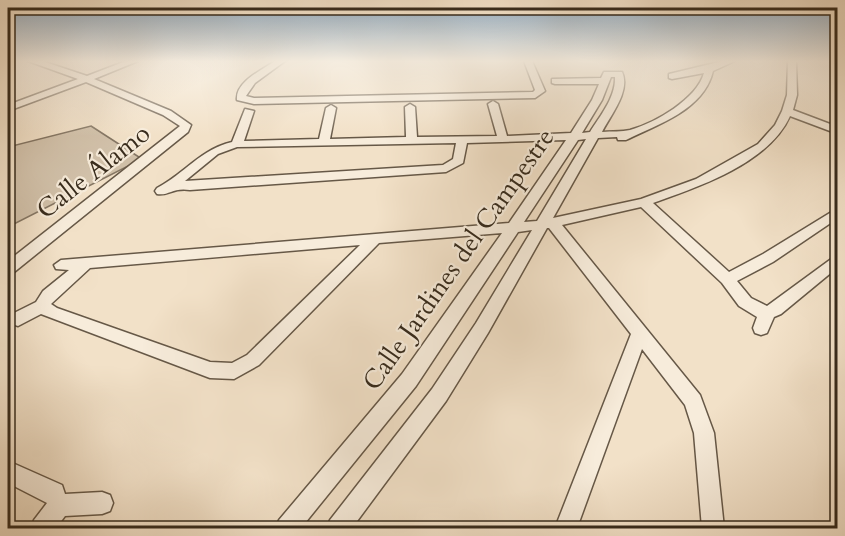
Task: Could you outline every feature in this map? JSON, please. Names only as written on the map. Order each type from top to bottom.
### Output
[{"type":"street","points":[[8,108],[67,86]]},
{"type":"street","name":"Calle Álamo","points":[[8,269],[185,128],[184,122],[102,86]]},
{"type":"street","points":[[247,86],[240,98],[254,101],[334,104],[422,98],[537,95],[540,91],[538,86]]},
{"type":"street","name":"Calle Jardines del Campestre","points":[[338,528],[439,395],[482,328],[548,224],[590,133],[617,92],[618,86]]},
{"type":"street","points":[[161,191],[178,184],[211,152],[223,146],[237,144],[551,138],[570,142],[590,133],[611,143],[667,116],[702,88],[698,86]]},
{"type":"street","points":[[61,265],[84,265],[247,249],[514,228],[548,224],[644,202],[700,182],[742,159],[770,137],[787,111],[792,86]]},
{"type":"street","points":[[324,143],[334,104]]},
{"type":"street","points":[[493,105],[503,139]]},
{"type":"street","points":[[410,107],[412,140]]},
{"type":"street","points":[[237,144],[249,111]]},
{"type":"street","points":[[787,111],[837,131]]},
{"type":"street","name":"Calle Jardines del Campestre","points":[[295,525],[409,380],[514,228],[570,142],[590,133]]},
{"type":"street","points":[[178,184],[190,186],[446,168],[459,161],[462,139]]},
{"type":"street","points":[[644,202],[727,279],[745,302],[764,320],[837,259]]},
{"type":"street","points":[[727,279],[768,258],[837,212]]},
{"type":"street","points":[[548,224],[686,390],[699,415],[704,433],[713,528]]},
{"type":"street","points":[[42,306],[51,313],[210,370],[234,371],[253,360],[375,239]]},
{"type":"street","points":[[18,319],[42,306],[49,295],[84,265]]},
{"type":"street","points":[[566,528],[639,335]]},
{"type":"street","points":[[8,472],[54,493],[59,505]]},
{"type":"street","points":[[59,505],[102,503]]},
{"type":"street","points":[[42,528],[59,505]]},
{"type":"shaded area","points":[[91,126],[142,159],[8,227],[8,147]]}]
